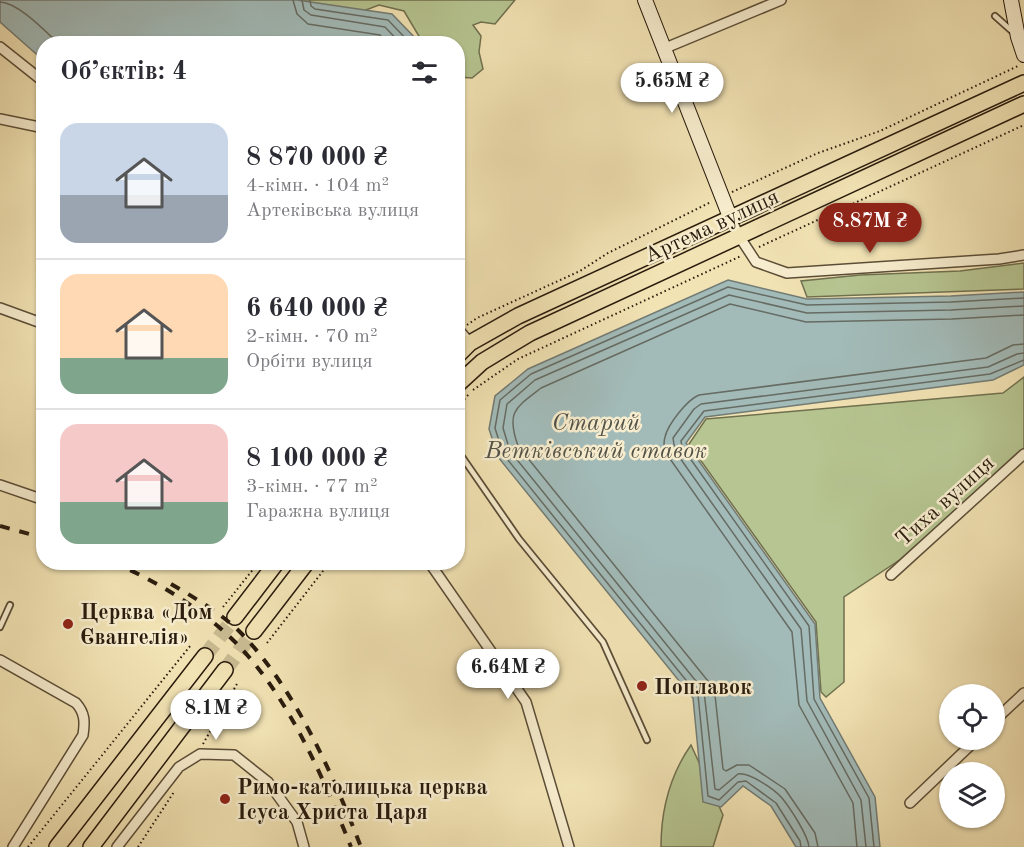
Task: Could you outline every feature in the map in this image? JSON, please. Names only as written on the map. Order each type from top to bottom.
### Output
[{"type":"main road","name":"Артема вулиця","points":[[465,348],[518,316],[1024,83]]},
{"type":"main road","name":"Артема вулиця","points":[[465,378],[482,362],[530,333],[1024,104]]},
{"type":"main road","points":[[235,616],[271,570]]},
{"type":"main road","points":[[254,631],[301,570]]},
{"type":"main road","points":[[57,847],[205,656]]},
{"type":"main road","points":[[91,847],[225,670]]},
{"type":"street","points":[[645,0],[730,217],[756,262],[787,273],[987,260],[1024,255]]},
{"type":"street","points":[[663,49],[781,0]]},
{"type":"street","points":[[1011,0],[1024,55]]},
{"type":"street","points":[[0,47],[36,76]]},
{"type":"street","points":[[0,119],[36,126]]},
{"type":"street","points":[[0,308],[36,321]]},
{"type":"street","points":[[465,338],[470,343]]},
{"type":"street","name":"Тиха вулиця","points":[[891,575],[1024,454]]},
{"type":"street","points":[[0,485],[36,497]]},
{"type":"street","points":[[435,570],[526,702],[568,847]]},
{"type":"street","points":[[0,660],[76,703],[83,711],[85,723],[83,735],[14,847]]},
{"type":"street","points":[[1005,711],[1024,693]]},
{"type":"street","points":[[910,803],[966,750]]},
{"type":"street","points":[[117,847],[179,767],[200,754],[234,755],[268,782],[297,822],[304,847]]},
{"type":"lane","points":[[995,16],[1018,37]]},
{"type":"lane","points":[[465,461],[519,539],[603,642],[647,740]]},
{"type":"lane","points":[[0,627],[10,605]]},
{"type":"path","points":[[465,326],[580,271],[608,253],[722,197],[818,153],[880,131],[1018,66],[1024,60]]},
{"type":"path","points":[[465,398],[471,391],[518,359],[1024,125]]},
{"type":"path","points":[[223,607],[252,570]]},
{"type":"path","points":[[267,642],[324,570]]},
{"type":"path","points":[[28,847],[191,645]]},
{"type":"green space","points":[[294,0],[515,0],[495,24],[481,22],[473,25],[481,36],[479,52],[483,69],[472,78],[465,78],[465,36],[419,36],[404,11],[379,5],[350,16]]},
{"type":"green space","points":[[1024,263],[1024,289],[807,297],[801,281],[860,275],[960,271]]},
{"type":"green space","points":[[1024,377],[1024,448],[901,559],[844,597],[844,682],[826,697],[821,692],[816,622],[689,444],[706,419],[1003,393]]},
{"type":"green space","points":[[691,745],[723,815],[713,847],[661,847],[668,794],[677,769]]},
{"type":"water","points":[[0,0],[297,0],[392,14],[413,36],[36,36],[36,54],[0,22]]},
{"type":"water","name":"Старий Ветківський ставок","points":[[728,280],[807,299],[1024,292],[1024,365],[993,380],[705,417],[686,443],[815,624],[820,698],[875,797],[880,847],[796,847],[771,806],[743,786],[721,807],[703,802],[693,698],[498,457],[489,429],[495,396],[528,369]]},
{"type":"tunnel","points":[[205,656],[235,617]]},
{"type":"tunnel","points":[[225,670],[254,631]]},
{"type":"railway","points":[[0,526],[36,536]]},
{"type":"railway","points":[[130,570],[161,586],[207,617],[253,662],[271,686],[302,738],[329,793],[351,847]]},
{"type":"railway","points":[[171,584],[208,606],[241,633],[279,680],[311,734],[361,847]]},
{"type":"place","name":"Церква «Дом Євангелія»","points":[[68,624]]},
{"type":"place","name":"Поплавок","points":[[642,686]]},
{"type":"place","name":"Римо-католицька церква Ісуса Христа Царя","points":[[225,799]]}]
